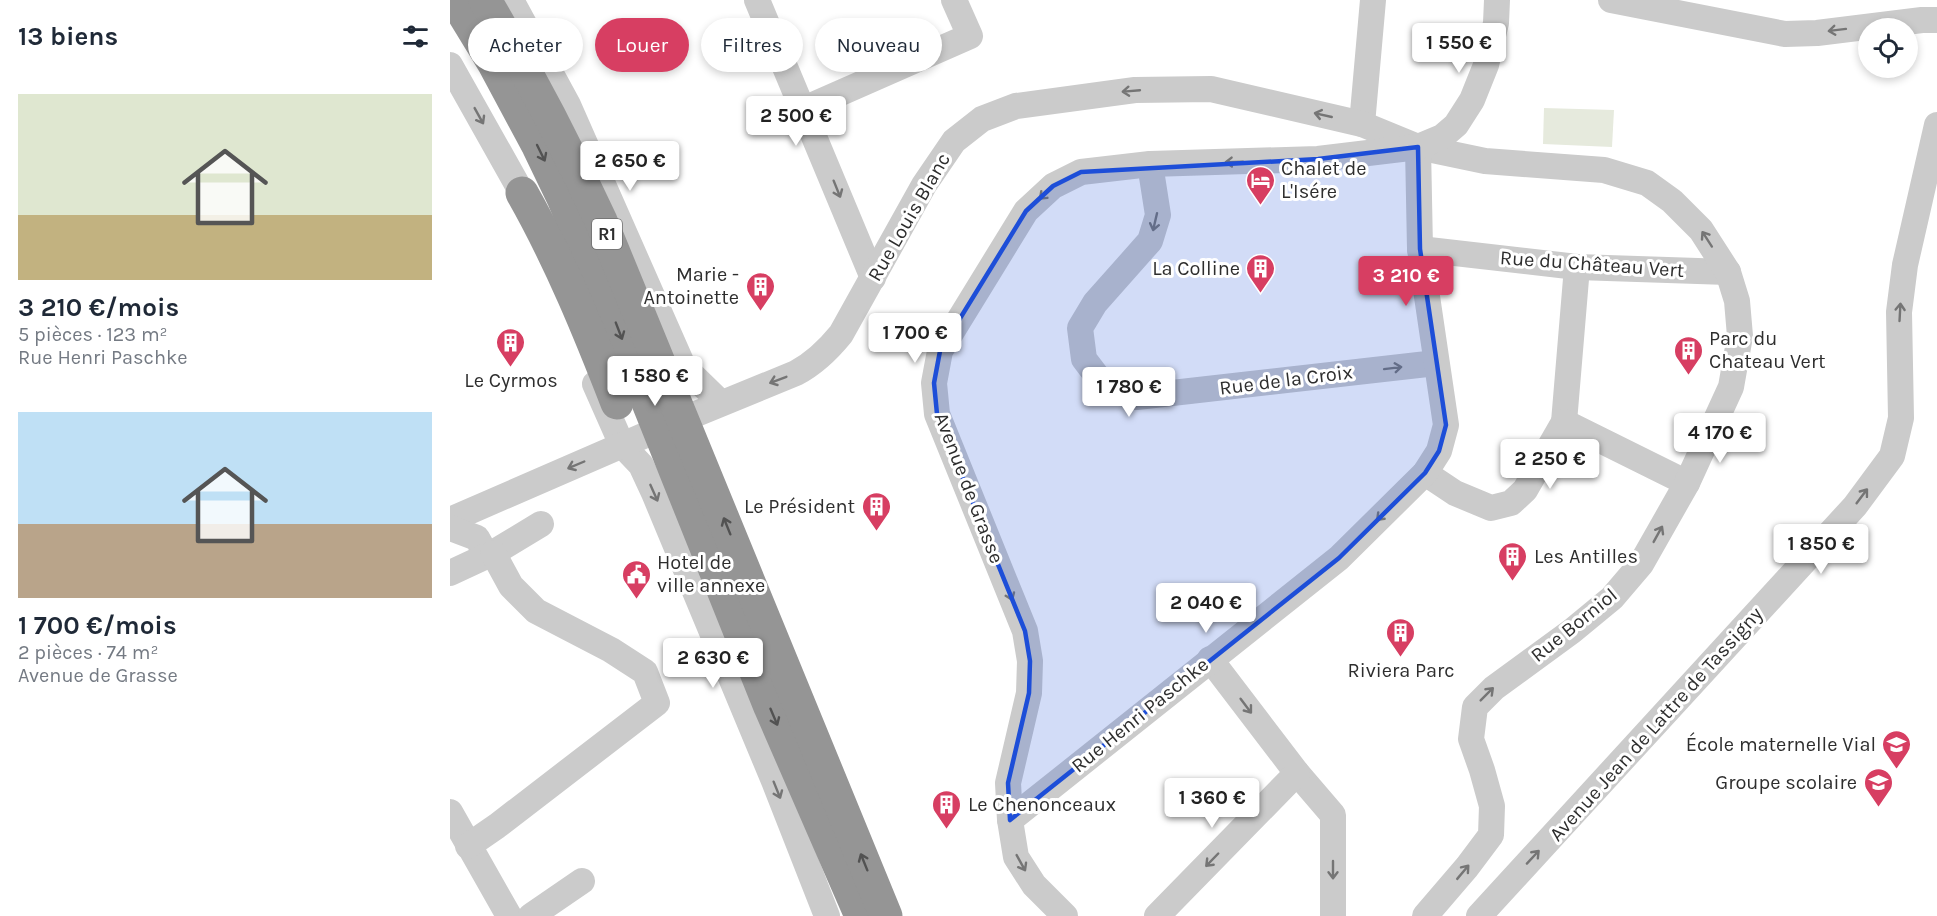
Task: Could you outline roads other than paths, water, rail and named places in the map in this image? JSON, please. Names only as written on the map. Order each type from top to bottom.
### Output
[{"type":"highway","name":"R1","points":[[455,0],[494,64],[538,146],[612,313],[670,424],[886,916]]},
{"type":"highway","name":"R1","points":[[485,0],[517,54],[576,167],[606,231],[670,424],[770,707],[861,916]]},
{"type":"highway","points":[[522,193],[548,239],[583,314],[617,403]]},
{"type":"street","points":[[511,0],[568,105],[683,366],[721,403]]},
{"type":"street","points":[[757,0],[873,278]]},
{"type":"street","points":[[804,109],[970,36],[954,0]]},
{"type":"street","points":[[1362,124],[1373,0]]},
{"type":"street","name":"Avenue de Grasse","points":[[1065,916],[1034,885],[1016,857],[1010,820],[1008,783],[1029,693],[1030,661],[1025,631],[937,414],[934,383],[940,351],[1026,211],[1053,186],[1081,172],[1150,164],[1318,159],[1418,147],[1442,137],[1456,125],[1472,100],[1486,65],[1496,23],[1497,0]]},
{"type":"street","points":[[1611,0],[1785,34],[1818,33],[1937,20]]},
{"type":"street","points":[[450,65],[522,193],[541,251],[605,409],[622,446],[641,465],[654,494],[765,760],[827,916]]},
{"type":"street","name":"Rue Louis Blanc","points":[[450,520],[809,366],[828,351],[842,334],[924,185],[954,141],[982,119],[1016,106],[1135,90],[1212,89],[1362,124],[1418,147]]},
{"type":"street","name":"Avenue Jean de Lattre de Tassigny","points":[[1479,916],[1847,514],[1892,456],[1901,418],[1899,312],[1905,264],[1937,125]]},
{"type":"street","name":"Rue Henri Paschke","points":[[1010,820],[1340,558],[1425,473],[1439,451],[1446,425],[1420,249],[1418,147]]},
{"type":"street","name":"Rue Borniol","points":[[1418,147],[1485,161],[1604,170],[1647,183],[1672,201],[1701,230],[1728,272],[1737,301],[1740,336],[1731,387],[1687,483],[1641,564],[1612,598],[1572,631],[1494,688],[1474,707],[1471,739],[1492,806],[1491,835],[1425,916]]},
{"type":"street","name":"Rue de la Croix","points":[[1150,164],[1158,215],[1150,241],[1095,303],[1080,328],[1084,359],[1103,384],[1137,397],[1436,363]]},
{"type":"street","name":"Rue du Château Vert","points":[[1420,249],[1577,267],[1728,272]]},
{"type":"street","points":[[1425,473],[1455,493],[1491,508],[1511,503],[1525,490],[1564,422],[1577,267]]},
{"type":"street","points":[[1564,422],[1687,483]]},
{"type":"street","points":[[450,573],[490,555],[541,524]]},
{"type":"street","points":[[450,528],[477,537],[511,586],[536,611],[611,650],[645,672],[657,703],[581,763],[468,846]]},
{"type":"street","points":[[1210,659],[1297,773],[1333,815],[1333,916]]},
{"type":"street","points":[[1158,916],[1297,773]]},
{"type":"street","points":[[450,812],[509,916]]},
{"type":"street","points":[[531,916],[582,881]]},
{"type":"place","name":"Chalet de L'Isére","points":[[1260,206]]},
{"type":"place","name":"La Colline","points":[[1261,294]]},
{"type":"place","name":"Marie - Antoinette","points":[[760,312]]},
{"type":"place","name":"Le Cyrmos","points":[[511,368]]},
{"type":"place","name":"Parc du Chateau Vert","points":[[1688,376]]},
{"type":"place","name":"Le Président","points":[[876,532]]},
{"type":"place","name":"Les Antilles","points":[[1513,582]]},
{"type":"place","name":"Hotel de ville annexe","points":[[636,600]]},
{"type":"place","name":"Riviera Parc","points":[[1401,658]]},
{"type":"place","name":"École maternelle Vial","points":[[1897,770]]},
{"type":"place","name":"Groupe scolaire","points":[[1878,808]]},
{"type":"place","name":"Le Chenonceaux","points":[[947,830]]}]
